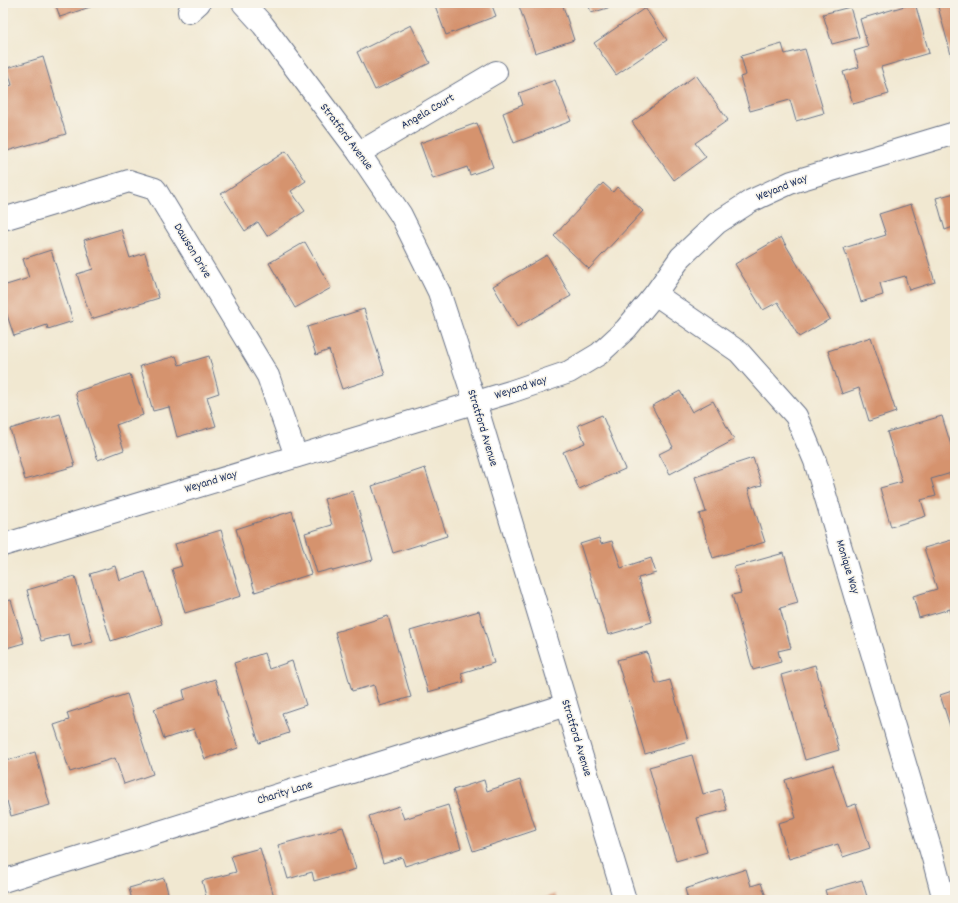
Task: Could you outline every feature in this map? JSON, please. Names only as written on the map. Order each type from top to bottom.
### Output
[{"type":"street","name":"Stratford Avenue","points":[[243,3],[263,26],[359,153],[401,215],[439,292],[475,402],[625,900]]},
{"type":"street","name":"Angela Court","points":[[359,153],[496,72]]},
{"type":"street","name":"Weyand Way","points":[[3,545],[475,402],[569,372],[593,358],[626,329],[655,294],[681,257],[717,223],[751,201],[792,182],[955,133]]},
{"type":"street","name":"Dawson Drive","points":[[3,219],[129,181],[155,189],[268,376],[296,456]]},
{"type":"street","name":"Monique Way","points":[[655,294],[739,352],[796,416],[815,461],[933,858],[944,900]]},
{"type":"street","name":"Charity Lane","points":[[3,881],[566,705]]},
{"type":"building","points":[[55,3],[102,3],[60,17]]},
{"type":"building","points":[[434,3],[491,3],[496,16],[446,35]]},
{"type":"building","points":[[518,3],[562,3],[574,40],[535,53]]},
{"type":"building","points":[[588,3],[624,3],[591,13]]},
{"type":"building","points":[[915,3],[929,53],[881,67],[889,94],[853,104],[843,72],[859,67],[854,51],[868,47],[860,19]]},
{"type":"building","points":[[937,3],[955,3],[955,61],[953,62]]},
{"type":"building","points":[[850,7],[859,37],[832,44],[823,14]]},
{"type":"building","points":[[645,8],[667,40],[616,75],[594,43]]},
{"type":"building","points":[[411,25],[430,63],[375,90],[357,52]]},
{"type":"building","points":[[782,44],[785,54],[805,49],[824,113],[796,121],[790,100],[750,111],[740,77],[746,75],[741,56]]},
{"type":"building","points":[[43,57],[66,134],[7,151],[3,137],[3,88],[12,85],[7,68]]},
{"type":"building","points":[[696,75],[728,120],[695,143],[706,157],[674,180],[632,122]]},
{"type":"building","points":[[555,80],[571,121],[514,143],[503,113],[523,105],[519,93]]},
{"type":"building","points":[[477,123],[493,167],[470,175],[467,167],[433,179],[420,143]]},
{"type":"building","points":[[286,151],[306,181],[291,191],[305,211],[267,236],[258,222],[245,231],[221,194]]},
{"type":"building","points":[[603,183],[613,192],[617,187],[643,211],[589,269],[554,236]]},
{"type":"building","points":[[955,193],[955,232],[953,227],[945,230],[936,198]]},
{"type":"building","points":[[911,204],[935,282],[909,290],[905,276],[880,283],[883,295],[861,302],[844,248],[886,235],[879,214]]},
{"type":"building","points":[[121,229],[130,258],[145,253],[159,298],[91,319],[77,274],[93,269],[84,240]]},
{"type":"building","points":[[781,237],[830,319],[799,337],[778,302],[763,310],[735,264]]},
{"type":"building","points":[[305,242],[331,288],[295,308],[269,263]]},
{"type":"building","points":[[51,250],[73,321],[48,329],[47,325],[14,336],[3,303],[3,286],[29,278],[23,259]]},
{"type":"building","points":[[547,255],[571,296],[517,327],[493,286]]},
{"type":"building","points":[[364,309],[385,375],[342,389],[329,350],[316,355],[307,327]]},
{"type":"building","points":[[871,337],[896,412],[869,421],[859,388],[842,394],[828,351]]},
{"type":"building","points":[[176,356],[179,365],[209,356],[219,393],[207,397],[216,426],[177,437],[169,407],[153,411],[140,366]]},
{"type":"building","points":[[130,374],[143,415],[116,425],[124,450],[98,460],[75,392]]},
{"type":"building","points":[[680,391],[692,412],[713,401],[734,440],[670,474],[659,454],[673,447],[652,406]]},
{"type":"building","points":[[60,414],[75,466],[25,480],[10,429]]},
{"type":"building","points":[[602,415],[625,469],[579,489],[563,452],[585,443],[578,425]]},
{"type":"building","points":[[942,416],[955,458],[955,472],[931,479],[936,496],[921,500],[926,516],[891,527],[880,488],[902,482],[887,432]]},
{"type":"building","points":[[753,458],[762,485],[748,489],[765,542],[713,558],[699,514],[706,512],[695,477]]},
{"type":"building","points":[[425,468],[447,536],[393,553],[372,486]]},
{"type":"building","points":[[353,491],[373,560],[333,571],[332,569],[317,573],[305,533],[332,525],[324,499]]},
{"type":"building","points":[[292,511],[311,574],[255,592],[236,529]]},
{"type":"building","points":[[221,530],[241,596],[185,613],[172,569],[182,566],[175,544]]},
{"type":"building","points":[[599,538],[601,544],[612,541],[621,568],[651,558],[656,573],[638,578],[652,622],[608,635],[580,544]]},
{"type":"building","points":[[955,539],[955,617],[952,618],[950,609],[919,618],[913,596],[937,589],[924,548]]},
{"type":"building","points":[[784,553],[798,603],[780,608],[791,648],[778,651],[781,662],[753,670],[732,595],[741,593],[734,567]]},
{"type":"building","points":[[115,566],[119,580],[145,572],[162,624],[111,641],[90,574]]},
{"type":"building","points":[[75,576],[93,642],[72,647],[69,634],[41,641],[27,590]]},
{"type":"building","points":[[11,600],[24,643],[3,649],[3,602]]},
{"type":"building","points":[[479,611],[494,663],[461,673],[464,682],[428,692],[410,631]]},
{"type":"building","points":[[388,616],[411,697],[380,706],[374,685],[352,691],[335,632]]},
{"type":"building","points":[[647,652],[656,684],[670,680],[688,741],[645,754],[617,660]]},
{"type":"building","points":[[264,653],[269,669],[292,661],[306,705],[282,713],[289,733],[259,743],[234,663]]},
{"type":"building","points":[[815,665],[839,750],[805,760],[781,675]]},
{"type":"building","points":[[215,679],[238,748],[205,759],[194,729],[164,739],[154,709],[185,699],[183,690]]},
{"type":"building","points":[[955,690],[955,727],[951,729],[940,695]]},
{"type":"building","points":[[127,694],[153,774],[124,784],[115,758],[70,772],[54,725],[69,720],[67,713]]},
{"type":"building","points":[[35,752],[50,805],[11,816],[7,801],[3,803],[3,762]]},
{"type":"building","points":[[692,755],[703,794],[721,789],[727,810],[697,818],[707,852],[676,861],[649,767]]},
{"type":"building","points":[[833,765],[847,807],[856,804],[870,848],[843,857],[838,844],[789,859],[778,823],[796,818],[785,780]]},
{"type":"building","points":[[484,780],[487,791],[520,780],[536,830],[473,851],[453,790]]},
{"type":"building","points":[[448,805],[461,848],[405,866],[402,857],[383,863],[369,816],[399,806],[404,819]]},
{"type":"building","points":[[343,827],[356,869],[314,881],[312,872],[288,879],[278,845]]},
{"type":"building","points":[[260,848],[275,900],[207,900],[202,881],[236,872],[231,856]]},
{"type":"building","points":[[746,869],[751,886],[761,883],[766,897],[757,900],[688,900],[685,889]]},
{"type":"building","points":[[164,878],[170,900],[132,900],[129,888]]},
{"type":"building","points":[[862,880],[868,900],[828,900],[825,890]]},
{"type":"building","points":[[555,894],[557,900],[538,900]]}]
